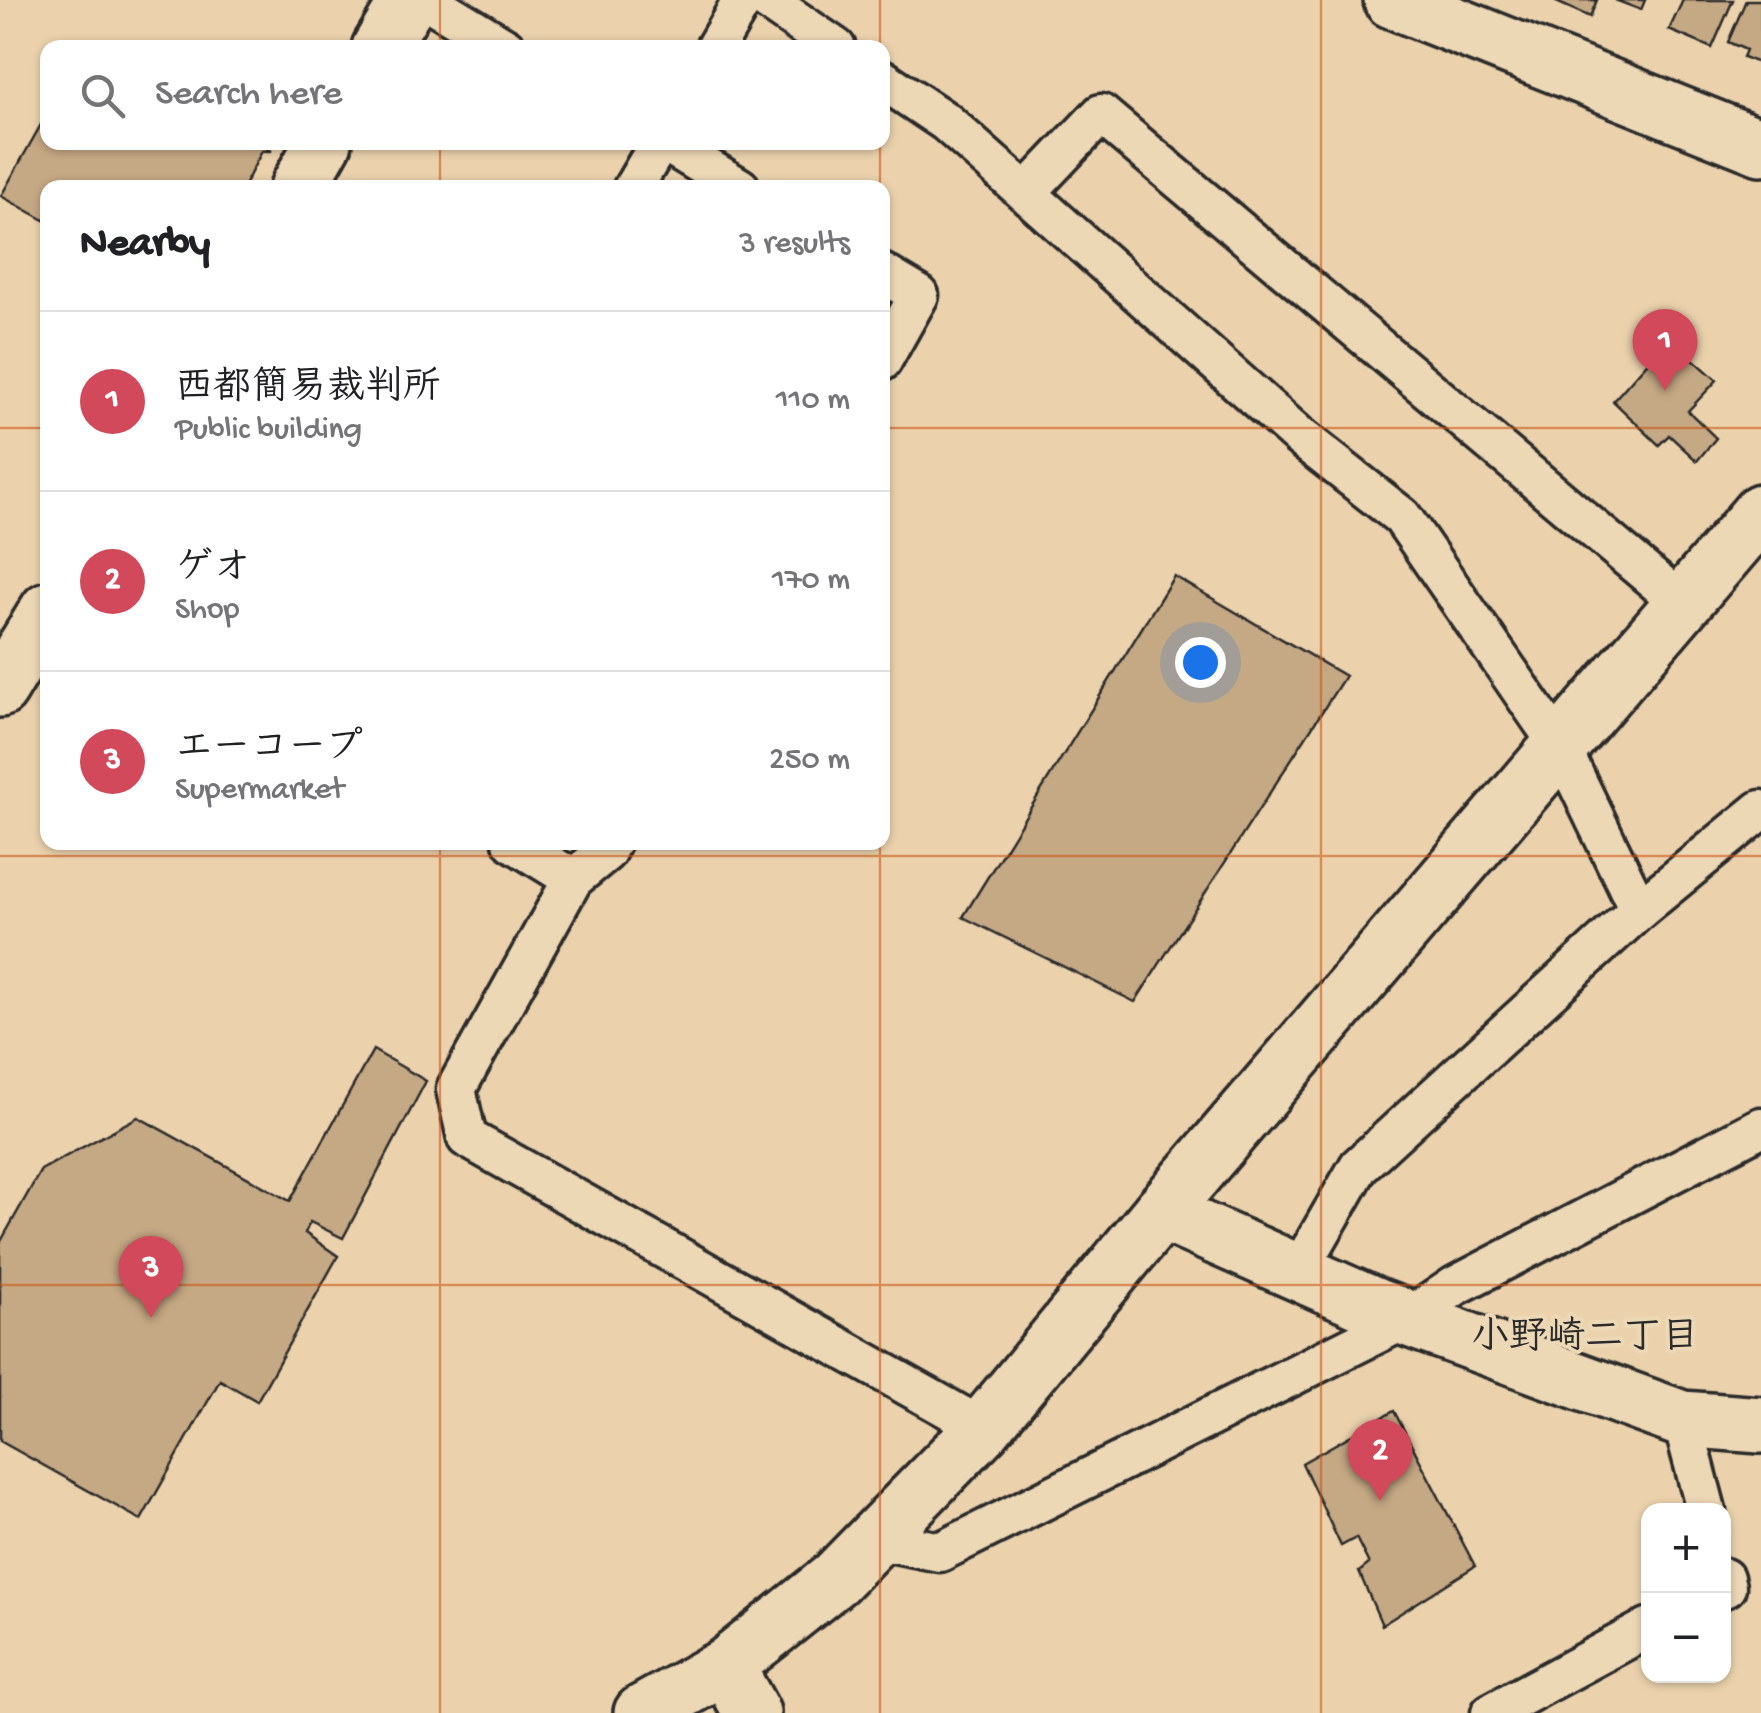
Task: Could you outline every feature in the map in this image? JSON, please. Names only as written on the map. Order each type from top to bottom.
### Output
[{"type":"street","points":[[385,40],[408,0]]},
{"type":"street","points":[[427,0],[493,40]]},
{"type":"street","points":[[720,40],[743,0]]},
{"type":"street","points":[[766,0],[824,40]]},
{"type":"street","points":[[1392,0],[1761,147]]},
{"type":"street","points":[[890,84],[946,122],[1299,436],[1402,517],[1561,748],[1639,910]]},
{"type":"street","points":[[1026,193],[1101,114],[1683,604]]},
{"type":"street","points":[[303,180],[319,150]]},
{"type":"street","points":[[638,180],[657,150]]},
{"type":"street","points":[[676,150],[726,180]]},
{"type":"street","points":[[890,278],[919,295],[890,346]]},
{"type":"street","points":[[642,1713],[726,1666],[835,1579],[983,1428],[1161,1212],[1761,512]]},
{"type":"street","points":[[0,689],[40,623]]},
{"type":"street","points":[[1298,1272],[1359,1166],[1639,910],[1761,810]]},
{"type":"street","points":[[525,850],[574,879]]},
{"type":"street","points":[[607,850],[574,879],[456,1089],[466,1138],[983,1428]]},
{"type":"street","points":[[874,1539],[940,1552],[1408,1318],[1455,1286],[1761,1127]]},
{"type":"street","points":[[1161,1212],[1408,1318],[1682,1420],[1761,1425]]},
{"type":"street","points":[[1682,1420],[1704,1503]]},
{"type":"street","points":[[1492,1713],[1641,1632]]},
{"type":"street","points":[[726,1666],[752,1713]]},
{"type":"building","points":[[1552,0],[1597,0],[1590,17]]},
{"type":"building","points":[[1615,0],[1645,0],[1641,10]]},
{"type":"building","points":[[1683,0],[1733,0],[1712,48],[1669,30]]},
{"type":"building","points":[[1746,0],[1761,0],[1761,64],[1743,57],[1746,50],[1728,42]]},
{"type":"building","points":[[40,126],[40,150],[272,151],[262,151],[247,180],[40,180],[40,218],[1,196]]},
{"type":"building","points":[[1669,338],[1717,380],[1688,411],[1716,438],[1697,461],[1669,435],[1659,445],[1613,401]]},
{"type":"building","points":[[1174,576],[1345,676],[1135,1002],[963,917]]},
{"type":"building","points":[[373,1050],[426,1081],[343,1238],[310,1222],[305,1233],[338,1256],[257,1401],[220,1380],[141,1520],[0,1441],[0,1243],[41,1170],[138,1117],[290,1201]]},
{"type":"building","points":[[1394,1411],[1475,1566],[1382,1625],[1359,1572],[1369,1564],[1356,1538],[1341,1546],[1302,1463]]},
{"type":"place","name":"西都簡易裁判所","points":[[1665,391]]},
{"type":"place","name":"エーコープ","points":[[151,1318]]},
{"type":"place","name":"ゲオ","points":[[1380,1501]]},
{"type":"district","name":"小野崎二丁目","points":[[1585,1340]]}]
